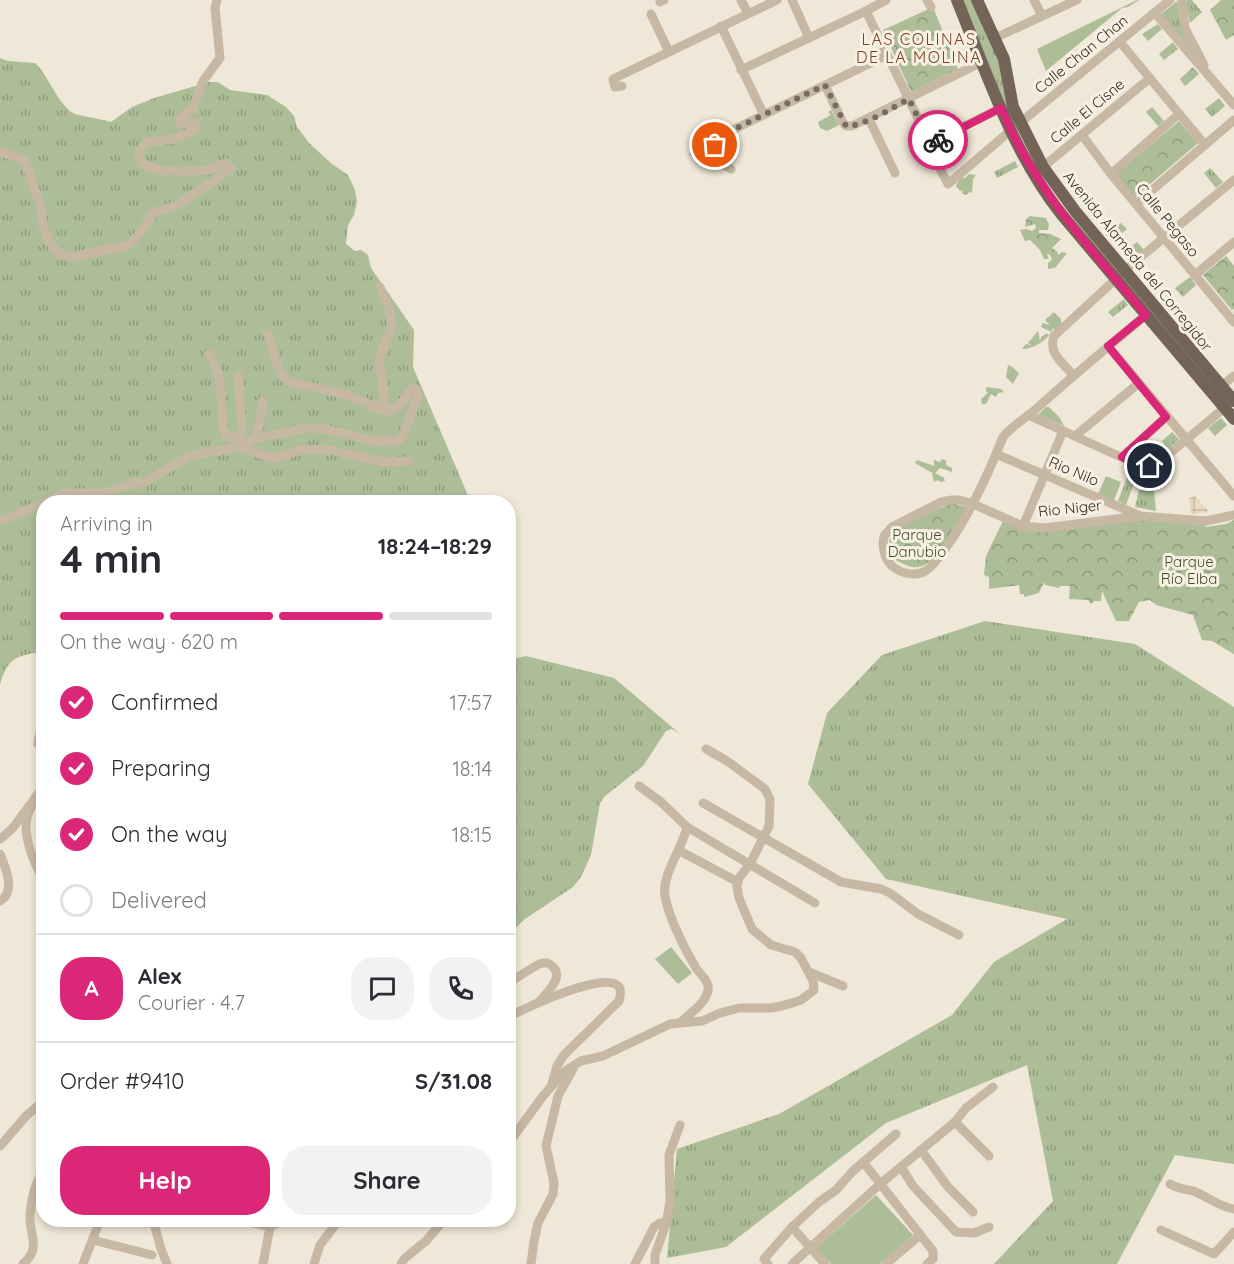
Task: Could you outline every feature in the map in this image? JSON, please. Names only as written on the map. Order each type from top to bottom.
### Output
[{"type":"main road","name":"Avenida Alameda del Corregidor","points":[[957,0],[1001,108],[1121,275],[1146,315],[1216,390]]},
{"type":"main road","name":"Avenida Alameda del Corregidor","points":[[977,0],[1004,59],[1015,127],[1033,173],[1052,202],[1121,275],[1232,411]]},
{"type":"street","points":[[0,152],[21,158],[26,163],[41,207],[43,226],[50,243],[59,254],[73,257],[129,245],[142,231],[154,212],[178,205],[231,168],[226,163],[208,170],[163,171],[142,164],[139,157],[142,147],[147,142],[174,139],[196,129],[196,123],[182,124],[180,119],[193,108],[203,81],[220,58],[216,0]]},
{"type":"street","points":[[741,0],[748,13]]},
{"type":"street","points":[[622,86],[615,87],[613,79],[777,0]]},
{"type":"street","points":[[792,0],[809,38]]},
{"type":"street","points":[[741,70],[886,0]]},
{"type":"street","points":[[1034,0],[1042,16]]},
{"type":"street","points":[[995,38],[1077,0]]},
{"type":"street","name":"Calle Chan Chan","points":[[930,143],[929,148],[948,184],[1170,0]]},
{"type":"street","points":[[1182,0],[1185,28],[1207,73]]},
{"type":"street","points":[[866,11],[930,143],[1001,108]]},
{"type":"street","points":[[1155,13],[1234,105]]},
{"type":"street","points":[[651,14],[669,52]]},
{"type":"street","points":[[721,26],[764,116]]},
{"type":"street","points":[[1120,42],[1204,145]]},
{"type":"street","points":[[731,169],[722,164],[715,145],[716,138],[886,55]]},
{"type":"street","points":[[825,85],[846,126],[852,126],[982,62]]},
{"type":"street","name":"Calle El Cisne","points":[[1043,166],[1150,78]]},
{"type":"street","points":[[1111,174],[1179,114]]},
{"type":"street","points":[[869,119],[895,173]]},
{"type":"street","points":[[1136,204],[1234,120]]},
{"type":"street","name":"Calle Pegaso","points":[[1083,135],[1111,174],[1234,322]]},
{"type":"street","points":[[1073,375],[1053,352],[1051,347],[1054,336],[1121,275],[1234,180]]},
{"type":"street","points":[[1195,275],[1230,245],[1234,257]]},
{"type":"street","points":[[380,287],[389,307],[392,325],[380,360],[379,370],[383,386],[382,410]]},
{"type":"street","points":[[973,504],[1003,437],[1009,429],[1146,315]]},
{"type":"street","points":[[60,495],[64,493],[103,493],[134,483],[145,482],[189,456],[313,427],[375,441],[399,440],[418,396],[417,391],[412,388],[402,402],[387,412],[348,394],[289,382],[283,378],[273,344],[267,333]]},
{"type":"street","points":[[1108,346],[1234,496]]},
{"type":"street","points":[[209,354],[216,364],[223,428],[226,435],[238,444],[276,458],[301,450],[326,449],[382,462],[408,461]]},
{"type":"street","points":[[238,375],[243,429],[238,444]]},
{"type":"street","points":[[1216,390],[1234,376]]},
{"type":"street","points":[[1075,436],[1139,382]]},
{"type":"street","points":[[254,439],[259,427],[263,401]]},
{"type":"street","points":[[1028,415],[1134,463],[1150,466],[1158,463],[1186,440],[1232,411]]},
{"type":"street","points":[[1122,457],[1166,417]]},
{"type":"street","points":[[1023,526],[1063,431]]},
{"type":"street","name":"Rio Nilo","points":[[996,454],[1140,516]]},
{"type":"street","name":"Rio Niger","points":[[973,504],[947,546],[925,571],[910,574],[891,565],[884,554],[884,536],[892,527],[941,502],[960,500],[973,504],[1023,526],[1044,528],[1140,516]]},
{"type":"street","points":[[0,521],[36,506]]},
{"type":"street","points":[[1140,516],[1206,521],[1234,515]]},
{"type":"street","points":[[516,1131],[552,1086],[566,1071],[581,1061],[603,1056],[664,1026],[702,1021],[739,1008],[772,1008],[789,1004],[801,1000],[814,990],[813,981],[801,958],[795,952],[771,945],[752,929],[739,898],[738,882],[769,826],[770,799],[765,789],[727,761],[706,749]]},
{"type":"street","points":[[639,786],[661,802],[687,827],[815,903]]},
{"type":"street","points":[[0,838],[12,829],[36,796]]},
{"type":"street","points":[[36,796],[27,818],[26,833],[36,860]]},
{"type":"street","points":[[703,803],[841,882],[890,893],[918,914],[959,935]]},
{"type":"street","points":[[681,1022],[699,1006],[708,990],[708,984],[678,933],[664,896],[665,883],[687,827]]},
{"type":"street","points":[[678,850],[738,882]]},
{"type":"street","points":[[0,854],[9,888],[3,899]]},
{"type":"street","points":[[3,899],[19,892]]},
{"type":"street","points":[[516,978],[544,962],[555,969],[556,982],[539,1002]]},
{"type":"street","points":[[809,972],[843,986]]},
{"type":"street","points":[[516,1013],[539,1002],[589,986],[606,982],[619,988],[621,993],[619,1001],[564,1055],[557,1066],[552,1086]]},
{"type":"street","points":[[531,1264],[538,1223],[553,1194],[554,1183],[546,1146],[558,1096],[569,1074],[581,1061]]},
{"type":"street","points":[[792,1264],[879,1185],[955,1122],[966,1108],[993,1087]]},
{"type":"street","points":[[0,1146],[36,1108]]},
{"type":"street","points":[[955,1122],[989,1156]]},
{"type":"street","points":[[655,1264],[655,1255],[666,1224],[670,1201],[669,1155],[680,1125]]},
{"type":"street","points":[[763,1262],[792,1227],[896,1134]]},
{"type":"street","points":[[921,1150],[948,1187],[973,1212]]},
{"type":"street","points":[[864,1163],[934,1255],[927,1264]]},
{"type":"street","points":[[901,1167],[913,1186],[956,1232],[974,1233],[989,1227]]},
{"type":"street","points":[[1170,1184],[1177,1189],[1193,1191],[1227,1208],[1234,1209]]},
{"type":"street","points":[[23,1264],[33,1252],[30,1222],[32,1195],[36,1186]]},
{"type":"street","points":[[32,1195],[36,1196]]},
{"type":"street","points":[[635,1264],[654,1227],[660,1223],[666,1224]]},
{"type":"street","points":[[84,1264],[97,1227]]},
{"type":"street","points":[[152,1227],[167,1264]]},
{"type":"street","points":[[262,1264],[270,1227]]},
{"type":"street","points":[[314,1264],[321,1245],[334,1227]]},
{"type":"street","points":[[401,1264],[438,1227]]},
{"type":"street","points":[[792,1227],[825,1264]]},
{"type":"street","points":[[1161,1230],[1214,1254],[1234,1232]]},
{"type":"street","points":[[886,1264],[920,1235]]},
{"type":"street","points":[[93,1240],[152,1256]]},
{"type":"street","points":[[763,1262],[776,1264]]},
{"type":"green space","points":[[961,0],[973,0],[996,47],[1016,121],[1012,125]]},
{"type":"green space","points":[[1137,0],[1139,0],[1122,8],[1046,71],[1037,49]]},
{"type":"green space","points":[[1187,0],[1192,0],[1202,12],[1190,23],[1186,5]]},
{"type":"green space","points":[[1221,0],[1234,0],[1234,35],[1226,40],[1210,10]]},
{"type":"green space","points":[[1177,1],[1180,17],[1200,62],[1160,15]]},
{"type":"green space","points":[[933,7],[958,69],[911,92],[883,30]]},
{"type":"green space","points":[[1158,24],[1162,29],[1148,41],[1142,34]]},
{"type":"green space","points":[[922,34],[934,57],[921,64],[909,40]]},
{"type":"green space","points":[[1173,42],[1178,49],[1164,60],[1159,54]]},
{"type":"green space","points":[[0,58],[8,61],[35,63],[67,109],[73,113],[111,122],[132,107],[154,98],[209,82],[218,82],[230,90],[267,95],[286,107],[294,116],[297,127],[309,143],[348,175],[355,190],[357,202],[354,215],[348,225],[346,244],[355,251],[361,250],[368,255],[371,268],[414,330],[413,367],[468,495],[36,495],[36,653],[20,657],[10,663],[0,685]]},
{"type":"green space","points":[[1193,67],[1199,74],[1185,86],[1180,79]]},
{"type":"green space","points":[[1219,98],[1225,106],[1212,117],[1205,109]]},
{"type":"green space","points":[[1152,107],[1164,121],[1158,126],[1146,112]]},
{"type":"green space","points":[[831,110],[839,125],[827,131],[820,128],[818,122],[831,115],[828,112]]},
{"type":"green space","points":[[1179,121],[1198,143],[1135,197],[1116,174]]},
{"type":"green space","points":[[710,125],[712,127],[716,125],[722,130],[718,132],[710,130],[708,133],[711,134],[710,147],[689,155],[697,139],[702,137],[702,132]]},
{"type":"green space","points":[[1015,161],[1018,167],[997,178],[994,172]]},
{"type":"green space","points":[[1210,168],[1223,182],[1216,188],[1204,173]]},
{"type":"green space","points":[[969,174],[976,175],[973,179],[972,193],[969,192],[966,195],[956,186],[961,177],[965,178]]},
{"type":"green space","points":[[1030,216],[1046,218],[1049,225],[1048,230],[1039,230],[1039,233],[1050,234],[1061,239],[1052,248],[1057,251],[1058,255],[1062,252],[1067,253],[1055,268],[1048,269],[1048,263],[1052,259],[1049,254],[1047,255],[1049,259],[1044,259],[1040,250],[1030,240],[1025,241],[1020,230],[1032,231],[1036,228],[1035,224],[1025,227],[1026,219]]},
{"type":"green space","points":[[1121,223],[1127,229],[1112,242],[1106,235]]},
{"type":"green space","points":[[1137,242],[1144,250],[1129,262],[1123,254]]},
{"type":"green space","points":[[1226,256],[1234,266],[1234,309],[1232,310],[1203,275]]},
{"type":"green space","points":[[1190,277],[1196,285],[1183,297],[1175,288]]},
{"type":"green space","points":[[1124,299],[1128,305],[1113,317],[1108,312]]},
{"type":"green space","points":[[1054,312],[1061,319],[1061,324],[1055,330],[1053,328],[1051,332],[1041,327],[1043,323],[1050,325],[1045,320]]},
{"type":"green space","points":[[1038,331],[1040,341],[1041,337],[1047,333],[1050,334],[1038,344],[1030,348],[1022,349],[1026,344],[1033,346],[1028,343]]},
{"type":"green space","points":[[1008,365],[1019,373],[1013,384],[1006,377]]},
{"type":"green space","points":[[986,387],[1001,389],[1004,392],[998,393],[996,397],[991,394],[986,404],[982,404],[981,399],[988,393]]},
{"type":"green space","points":[[1049,407],[1060,418],[1064,426],[1038,415]]},
{"type":"green space","points":[[1221,418],[1227,425],[1215,436],[1208,428]]},
{"type":"green space","points":[[1172,432],[1179,439],[1168,449],[1162,441]]},
{"type":"green space","points":[[942,459],[946,460],[946,465],[952,468],[952,472],[940,468],[935,473],[945,481],[940,482],[938,480],[934,482],[932,474],[934,474],[915,463],[917,460],[934,466],[934,460],[940,462]]},
{"type":"green space","points":[[1128,475],[1136,478],[1126,505],[1118,501]]},
{"type":"green space","points":[[1106,476],[1121,482],[1114,500],[1098,494]]},
{"type":"green space","points":[[1139,490],[1154,490],[1156,511],[1135,507]]},
{"type":"green space","name":"Parque Danubio","points":[[951,503],[967,507],[954,533],[940,552],[925,565],[918,567],[896,560],[889,540],[897,527]]},
{"type":"green space","name":"Parque Río Elba","points":[[1139,520],[1205,525],[1205,527],[1226,524],[1234,520],[1234,654],[1212,641],[1202,640],[1193,615],[1156,605],[1150,600],[1139,602],[1129,621],[1116,621],[1102,591],[1101,601],[1094,601],[1091,604],[1088,600],[1069,599],[1070,586],[1059,588],[1045,585],[1044,582],[1039,593],[1024,597],[1024,594],[1020,594],[1019,585],[989,589],[989,577],[984,575],[986,556],[1003,521],[1020,528]]},
{"type":"green space","points":[[985,621],[1135,644],[1234,707],[1234,1164],[1175,1155],[1117,1264],[994,1264],[1053,1201],[1027,1065],[886,1123],[726,1247],[667,1258],[677,1149],[779,1114],[952,1015],[994,962],[1067,919],[886,879],[808,784],[827,713],[882,655]]},
{"type":"green space","points":[[526,656],[614,678],[679,733],[672,729],[666,731],[643,766],[604,797],[600,803],[591,855],[581,877],[573,887],[516,927],[516,658]]},
{"type":"green space","points":[[671,947],[692,973],[678,984],[655,959]]},
{"type":"green space","points":[[876,1195],[913,1235],[880,1264],[831,1264],[816,1248]]},
{"type":"shaded area","points":[[1195,496],[1209,512],[1191,514],[1189,498]]},
{"type":"way so far","points":[[715,145],[716,138],[825,85],[846,126],[869,119],[909,99],[930,143],[938,140]]},
{"type":"district","name":"LAS COLINAS DE LA MOLINA","points":[[919,48]]},
{"type":"route","points":[[938,140],[1001,108],[1014,138],[1052,202],[1146,315],[1108,346],[1166,417],[1122,457],[1143,466],[1150,466]]}]
